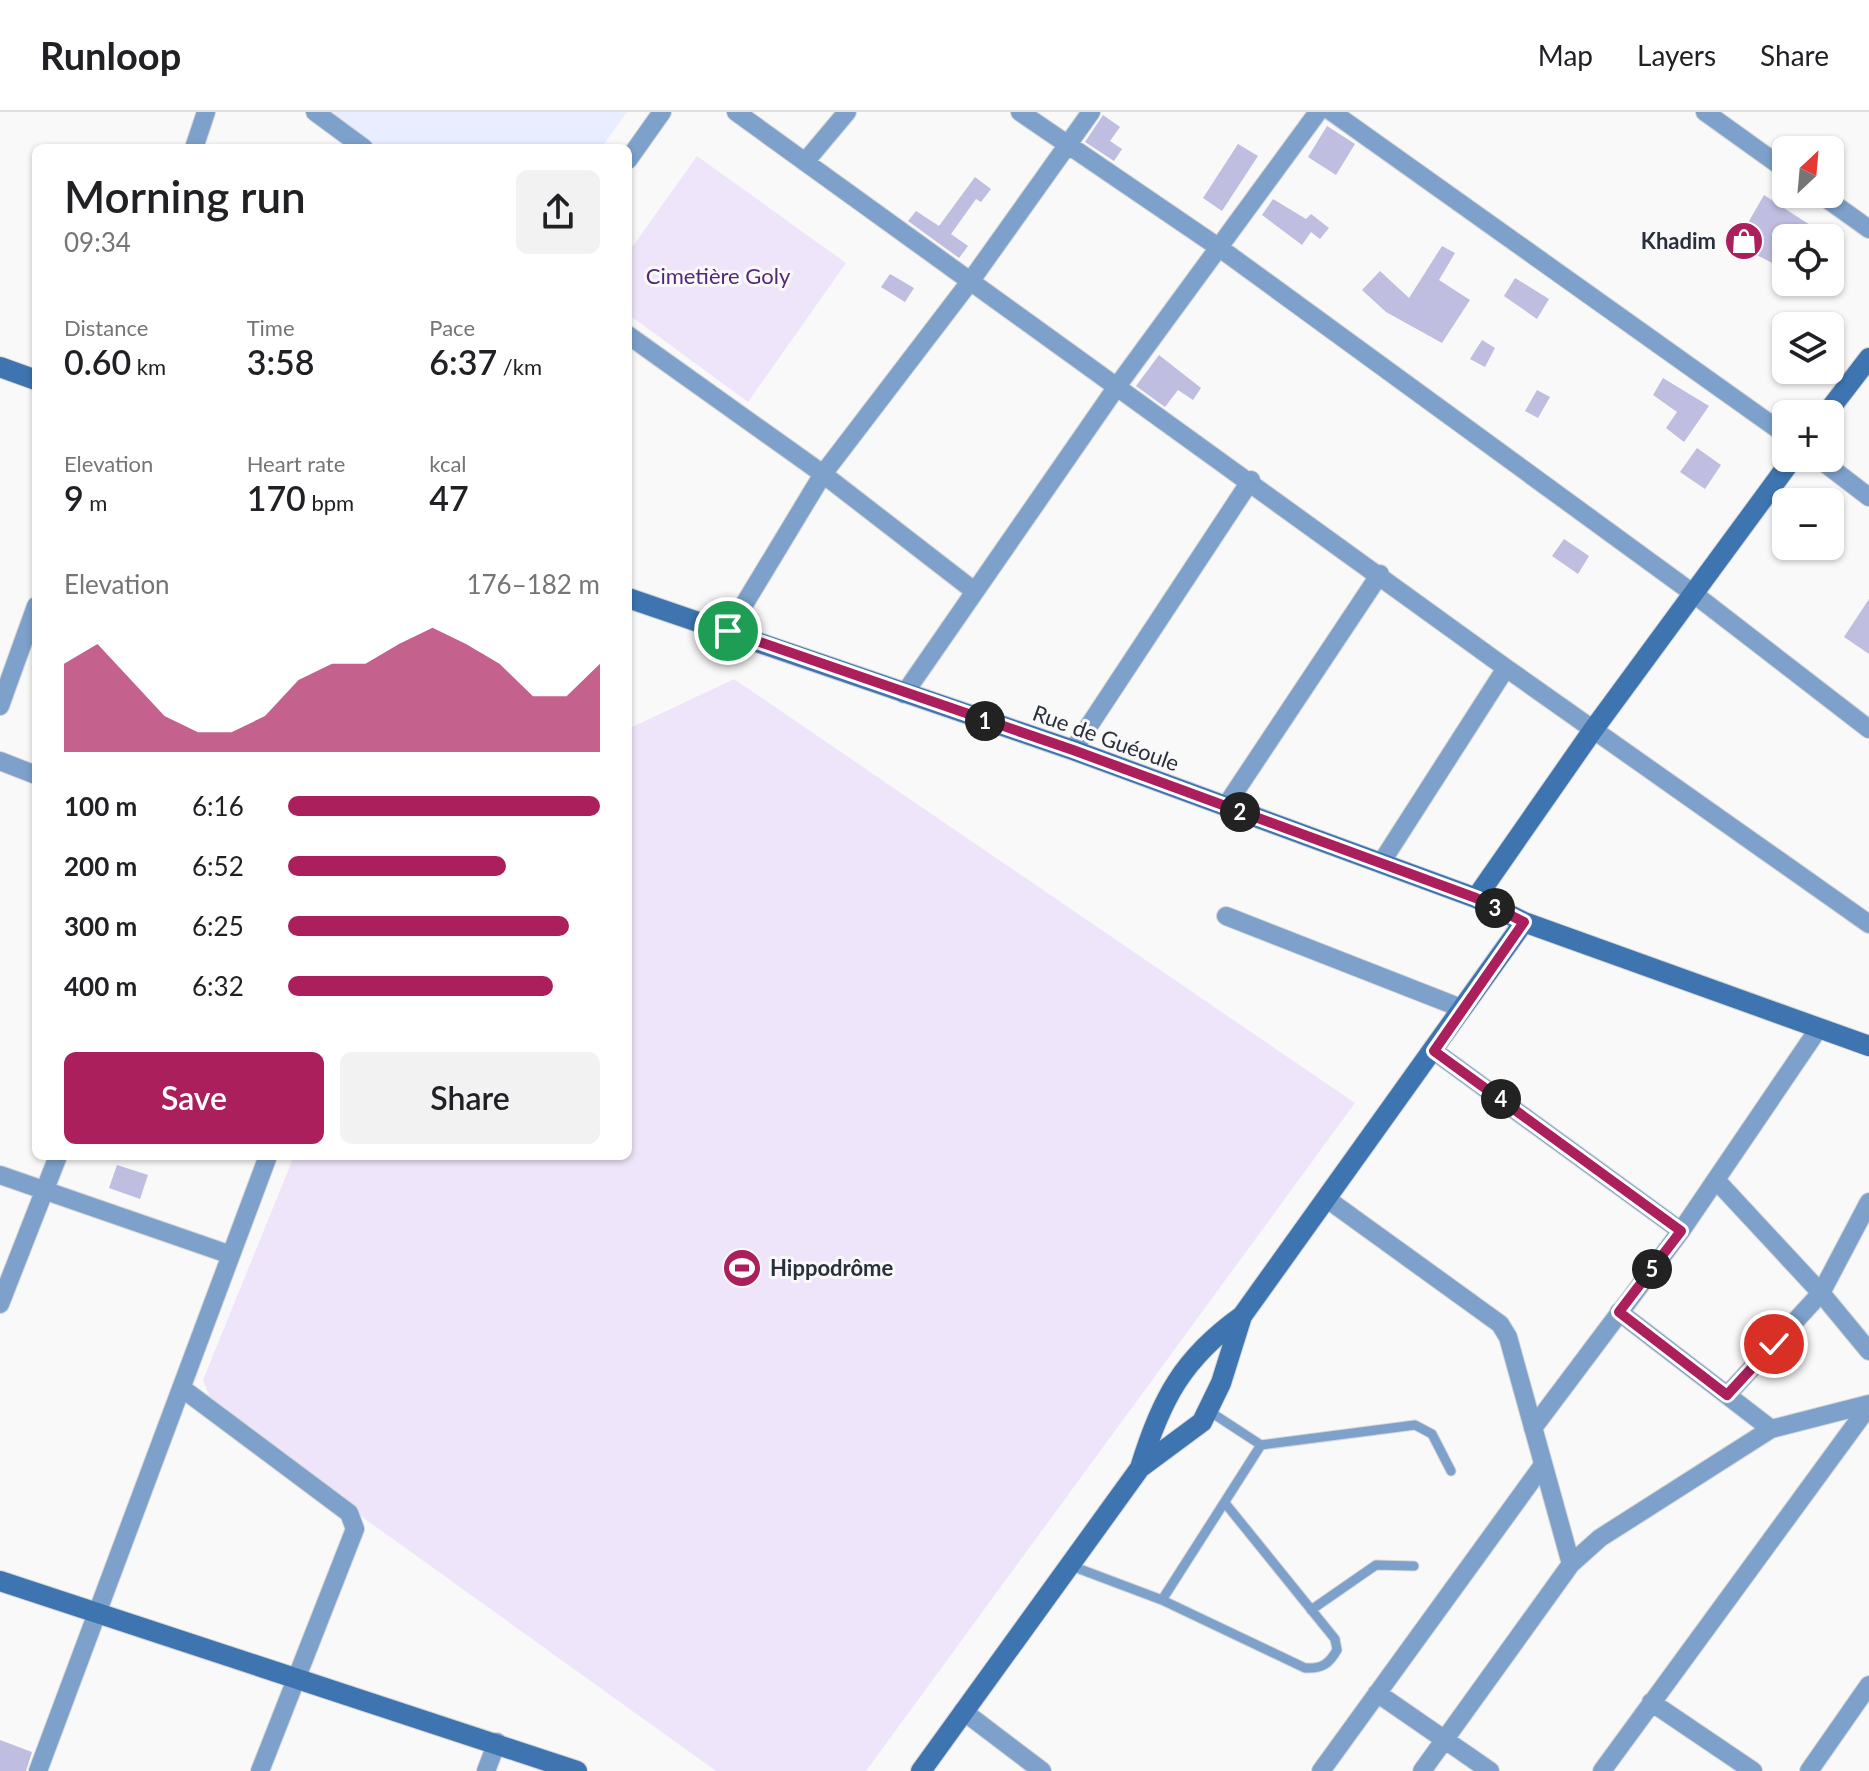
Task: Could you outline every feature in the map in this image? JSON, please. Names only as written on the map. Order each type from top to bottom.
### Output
[{"type":"main road","points":[[1837,400],[1869,358]]},
{"type":"main road","points":[[0,367],[32,379]]},
{"type":"main road","points":[[1476,898],[1593,730],[1783,472]]},
{"type":"main road","name":"Rue de Guéoule","points":[[632,599],[1073,750],[1476,898],[1524,922],[1869,1046]]},
{"type":"main road","points":[[921,1771],[1140,1468],[1202,1422],[1209,1411],[1242,1316],[1524,922]]},
{"type":"main road","points":[[1140,1468],[1156,1417],[1179,1376],[1210,1339],[1242,1316]]},
{"type":"main road","points":[[0,1581],[497,1742],[577,1771]]},
{"type":"street","points":[[195,144],[206,112]]},
{"type":"street","points":[[315,112],[359,144]]},
{"type":"street","points":[[632,154],[662,112]]},
{"type":"street","points":[[736,112],[1251,480],[1506,668],[1869,924]]},
{"type":"street","points":[[805,162],[847,112]]},
{"type":"street","points":[[1020,112],[1067,147],[1221,249],[1694,594],[1869,729]]},
{"type":"street","points":[[728,631],[823,474],[972,279],[1091,112]]},
{"type":"street","points":[[904,694],[973,590],[1118,385],[1221,249],[1318,112]]},
{"type":"street","points":[[1332,112],[1772,425]]},
{"type":"street","points":[[1705,112],[1772,160]]},
{"type":"street","points":[[1840,208],[1869,229]]},
{"type":"street","points":[[632,338],[823,474],[973,590]]},
{"type":"street","points":[[1836,472],[1869,497]]},
{"type":"street","points":[[1073,750],[1251,480]]},
{"type":"street","points":[[1225,807],[1380,574]]},
{"type":"street","points":[[0,706],[32,617]]},
{"type":"street","points":[[1381,863],[1506,668]]},
{"type":"street","points":[[0,761],[32,773]]},
{"type":"street","points":[[1226,916],[1461,1008]]},
{"type":"street","points":[[1533,1428],[1681,1231],[1819,1028]]},
{"type":"street","points":[[1434,1051],[1681,1231]]},
{"type":"street","points":[[0,1304],[57,1160]]},
{"type":"street","points":[[38,1771],[267,1160]]},
{"type":"street","points":[[0,1175],[231,1255]]},
{"type":"street","points":[[1716,1180],[1821,1293],[1869,1351]]},
{"type":"street","points":[[1327,1199],[1500,1324],[1508,1337],[1571,1564]]},
{"type":"street","points":[[1727,1395],[1821,1293],[1869,1202]]},
{"type":"street","points":[[1619,1312],[1771,1429]]},
{"type":"street","points":[[183,1389],[349,1513],[355,1529],[260,1771]]},
{"type":"street","points":[[1422,1771],[1571,1564],[1600,1538],[1771,1429],[1869,1405]]},
{"type":"street","points":[[1602,1771],[1869,1405]]},
{"type":"street","points":[[1321,1771],[1543,1465]]},
{"type":"street","points":[[1809,1771],[1868,1688]]},
{"type":"street","points":[[1377,1693],[1490,1771]]},
{"type":"street","points":[[1651,1702],[1753,1771]]},
{"type":"street","points":[[963,1711],[1042,1771]]},
{"type":"street","points":[[486,1771],[497,1742]]},
{"type":"lane","points":[[1209,1411],[1261,1445],[1415,1425],[1432,1434],[1451,1471]]},
{"type":"lane","points":[[1162,1600],[1261,1445]]},
{"type":"lane","points":[[1069,1565],[1162,1600],[1305,1668],[1318,1669],[1331,1661],[1337,1650],[1335,1639],[1225,1503]]},
{"type":"lane","points":[[1311,1610],[1376,1565],[1414,1566]]},
{"type":"shaded area","points":[[320,112],[627,112],[604,144],[366,144]]},
{"type":"green space","name":"Cimetière Goly","points":[[697,156],[846,263],[748,402],[632,317],[632,247]]},
{"type":"green space","name":"Hippodrôme","points":[[734,679],[1355,1103],[866,1771],[716,1771],[216,1412],[203,1380],[292,1160],[632,1160],[632,727]]},
{"type":"building","points":[[1103,115],[1120,127],[1110,141],[1122,149],[1114,161],[1085,142]]},
{"type":"building","points":[[1327,126],[1355,144],[1336,175],[1308,157]]},
{"type":"building","points":[[1238,144],[1258,156],[1222,211],[1203,198]]},
{"type":"building","points":[[975,177],[991,189],[981,202],[976,199],[951,234],[968,246],[959,258],[908,221],[916,211],[939,226]]},
{"type":"building","points":[[1764,195],[1772,200],[1772,208],[1784,208],[1808,224],[1772,224],[1772,263],[1751,252],[1749,257],[1728,246],[1741,225],[1745,228]]},
{"type":"building","points":[[1273,199],[1306,219],[1311,214],[1329,228],[1320,239],[1311,232],[1302,245],[1262,215]]},
{"type":"building","points":[[1442,246],[1455,253],[1439,280],[1470,300],[1442,343],[1386,312],[1362,290],[1380,271],[1409,298]]},
{"type":"building","points":[[890,274],[914,288],[905,302],[881,287]]},
{"type":"building","points":[[1515,278],[1549,299],[1537,319],[1504,296]]},
{"type":"building","points":[[1482,340],[1495,348],[1485,367],[1470,359]]},
{"type":"building","points":[[1159,355],[1201,388],[1193,400],[1178,390],[1165,407],[1136,386]]},
{"type":"building","points":[[1663,378],[1709,406],[1684,442],[1666,428],[1677,412],[1653,395]]},
{"type":"building","points":[[1537,390],[1550,397],[1538,418],[1525,411]]},
{"type":"building","points":[[1697,448],[1721,465],[1705,489],[1680,472]]},
{"type":"building","points":[[1564,539],[1589,556],[1578,574],[1552,556]]},
{"type":"building","points":[[1869,599],[1869,654],[1844,637]]},
{"type":"building","points":[[117,1165],[148,1175],[140,1199],[109,1188]]},
{"type":"building","points":[[0,1740],[32,1752],[26,1771],[0,1771]]},
{"type":"place","name":"Khadim","points":[[1744,241]]},
{"type":"place","name":"Hippodrôme","points":[[742,1268]]},
{"type":"route","points":[[728,631],[1073,750],[1476,898],[1524,922],[1461,1008],[1434,1051],[1681,1231],[1619,1312],[1727,1395],[1774,1344]]}]
